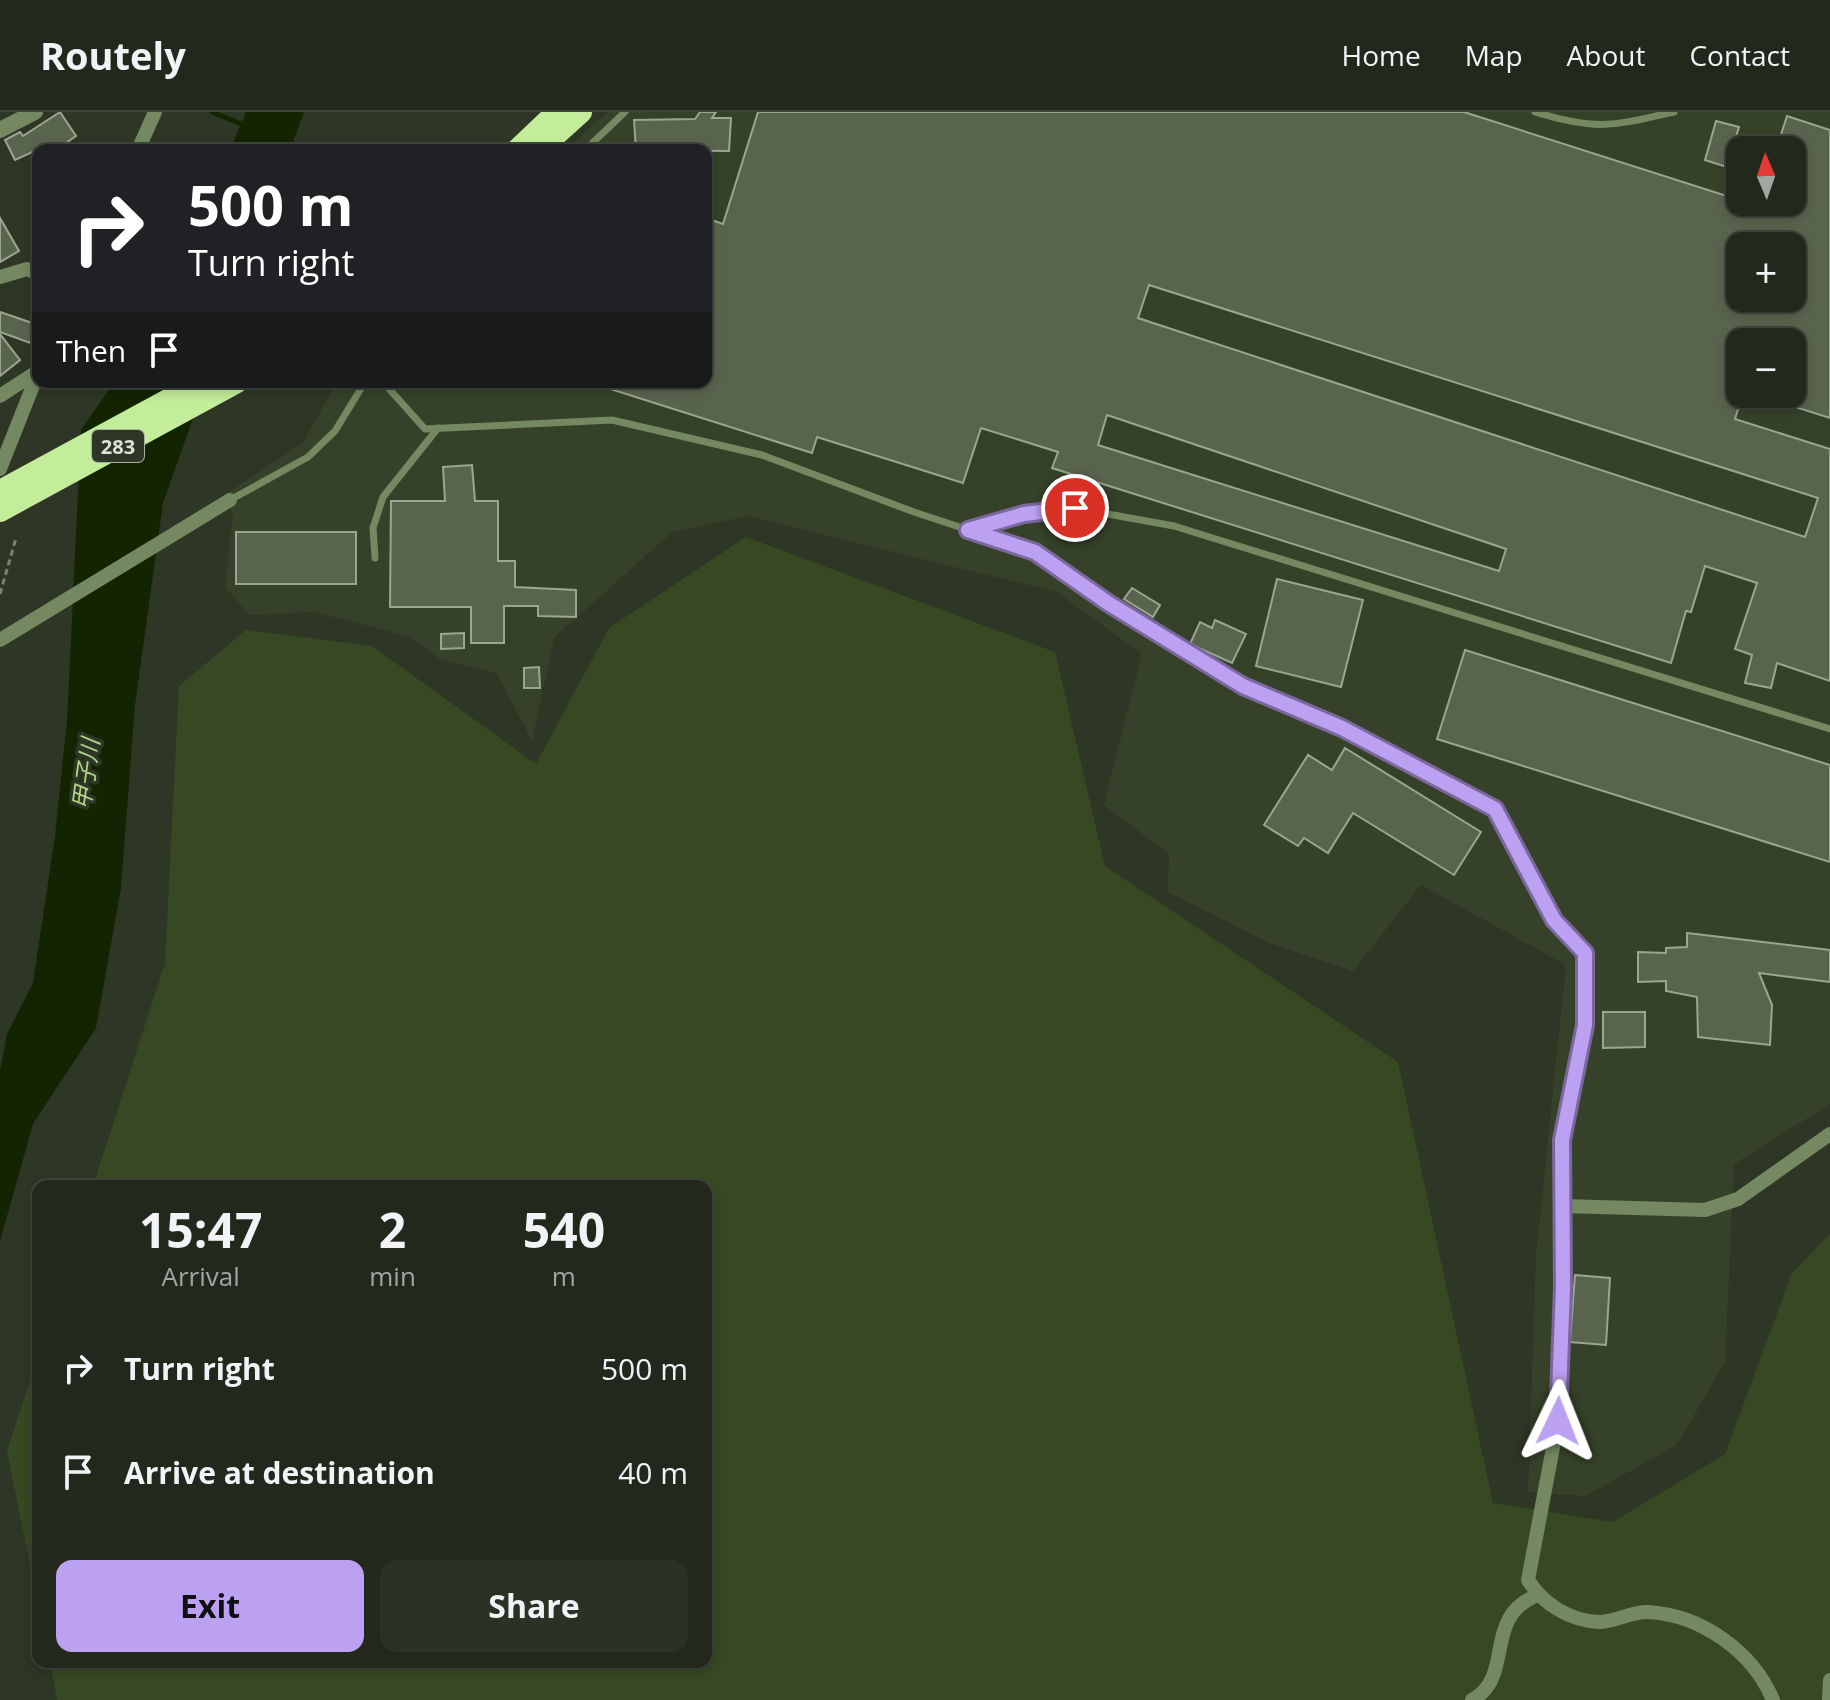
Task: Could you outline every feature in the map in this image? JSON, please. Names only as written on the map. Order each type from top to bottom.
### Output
[{"type":"highway","points":[[523,144],[557,112]]},
{"type":"highway","points":[[546,144],[581,112]]},
{"type":"highway","name":"283","points":[[2,483],[189,388]]},
{"type":"highway","name":"283","points":[[0,511],[226,388]]},
{"type":"street","points":[[0,130],[35,112]]},
{"type":"street","points":[[141,144],[155,112]]},
{"type":"street","points":[[0,277],[27,269],[32,271]]},
{"type":"street","points":[[0,396],[32,376]]},
{"type":"street","points":[[2,483],[33,388]]},
{"type":"street","points":[[0,640],[230,500]]},
{"type":"street","points":[[1773,1700],[1767,1686],[1738,1649],[1697,1625],[1646,1612],[1599,1622],[1556,1610],[1538,1595],[1528,1580],[1558,1421],[1562,1206],[1705,1210],[1738,1199],[1830,1134]]},
{"type":"street","points":[[1472,1700],[1484,1693],[1494,1677],[1505,1623],[1512,1609],[1538,1595]]},
{"type":"street","points":[[1829,1700],[1830,1680]]},
{"type":"lane","points":[[591,144],[625,112]]},
{"type":"lane","points":[[1535,112],[1592,126],[1614,126],[1674,112]]},
{"type":"lane","points":[[230,500],[308,457],[335,431],[361,388]]},
{"type":"lane","points":[[388,388],[425,429],[612,420],[762,455],[1035,552],[1108,603],[1243,686],[1342,728],[1495,809],[1554,920],[1585,953],[1585,1025],[1562,1140],[1562,1206]]},
{"type":"lane","points":[[375,558],[373,528],[383,497],[438,428]]},
{"type":"lane","points":[[968,530],[1024,514],[1075,508],[1174,526],[1830,729]]},
{"type":"path","points":[[0,594],[16,538]]},
{"type":"shaded area","points":[[608,112],[1830,112],[1830,1104],[1734,1164],[1725,1362],[1677,1445],[1585,1496],[1528,1492],[1536,1256],[1566,965],[1421,885],[1353,971],[1267,942],[1168,892],[1169,854],[1104,805],[1142,654],[1057,592],[748,516],[672,532],[554,638],[532,741],[497,673],[441,660],[411,637],[314,612],[249,615],[225,587],[233,515],[225,495],[303,443],[334,388],[712,388],[712,144],[572,144]]},
{"type":"shaded area","points":[[746,537],[1055,652],[1105,866],[1398,1062],[1493,1503],[1613,1522],[1725,1454],[1792,1273],[1830,1234],[1830,1700],[57,1700],[51,1668],[712,1668],[712,1180],[95,1180],[165,963],[179,686],[246,630],[372,646],[536,764],[609,628]]},
{"type":"shaded area","points":[[32,1374],[32,1574],[7,1451]]},
{"type":"water","points":[[246,112],[304,112],[292,144],[233,144]]},
{"type":"water","name":"甲子川","points":[[110,388],[204,388],[163,503],[135,705],[121,888],[96,1028],[33,1124],[0,1241],[0,1071],[7,1034],[33,983],[55,836],[67,721],[81,430]]},
{"type":"building","points":[[60,112],[76,136],[65,144],[32,144],[32,152],[15,160],[5,140],[20,132],[23,136]]},
{"type":"building","points":[[700,112],[716,112],[712,118],[731,118],[729,151],[712,151],[712,144],[636,144],[634,120],[695,119]]},
{"type":"building","points":[[758,112],[1464,112],[1726,196],[1726,216],[1806,216],[1806,136],[1781,136],[1787,116],[1830,130],[1830,418],[1799,408],[1806,408],[1806,328],[1726,328],[1726,408],[1739,408],[1735,419],[1830,449],[1830,681],[1777,663],[1771,688],[1745,683],[1752,655],[1735,649],[1757,583],[1705,566],[1691,612],[1686,611],[1671,663],[1052,468],[1058,452],[981,428],[963,483],[817,437],[812,453],[607,388],[712,388],[712,220],[723,224]],"holes":[[[1149,285],[1818,498],[1805,537],[1138,318]],[[1107,415],[1506,549],[1499,571],[1098,445]]]},
{"type":"building","points":[[1716,121],[1739,127],[1736,136],[1726,136],[1726,167],[1705,160]]},
{"type":"building","points":[[0,218],[19,251],[0,262]]},
{"type":"building","points":[[0,312],[32,323],[32,344],[0,332]]},
{"type":"building","points":[[0,334],[20,360],[0,376]]},
{"type":"building","points":[[472,465],[475,501],[498,501],[498,561],[515,561],[515,587],[576,590],[576,617],[538,616],[538,606],[504,606],[504,643],[471,643],[471,607],[390,607],[391,501],[445,501],[443,467]]},
{"type":"building","points":[[236,532],[356,532],[356,584],[236,584]]},
{"type":"building","points":[[1277,579],[1363,600],[1341,687],[1256,666]]},
{"type":"building","points":[[1132,588],[1160,605],[1153,617],[1124,599]]},
{"type":"building","points":[[1215,620],[1246,634],[1232,663],[1190,644],[1200,622],[1212,628]]},
{"type":"building","points":[[464,633],[464,648],[441,649],[441,634]]},
{"type":"building","points":[[1465,650],[1830,765],[1830,862],[1437,739]]},
{"type":"building","points":[[539,667],[540,688],[524,688],[524,668]]},
{"type":"building","points":[[1345,748],[1481,832],[1454,875],[1353,813],[1328,853],[1304,838],[1298,846],[1264,825],[1308,755],[1332,770]]},
{"type":"building","points":[[1687,933],[1830,950],[1830,982],[1759,973],[1772,1005],[1770,1045],[1698,1037],[1697,997],[1666,991],[1666,981],[1638,982],[1638,952],[1666,953],[1666,948],[1687,947]]},
{"type":"building","points":[[1603,1012],[1645,1012],[1645,1047],[1603,1048]]},
{"type":"building","points":[[1575,1275],[1610,1278],[1606,1345],[1570,1342]]},
{"type":"waterway","points":[[212,112],[244,125]]},
{"type":"route","points":[[1075,508],[1024,514],[968,530],[1035,552],[1108,603],[1243,686],[1342,728],[1414,770],[1495,809],[1554,920],[1585,953],[1585,1025],[1562,1140],[1563,1287],[1558,1421]]}]
